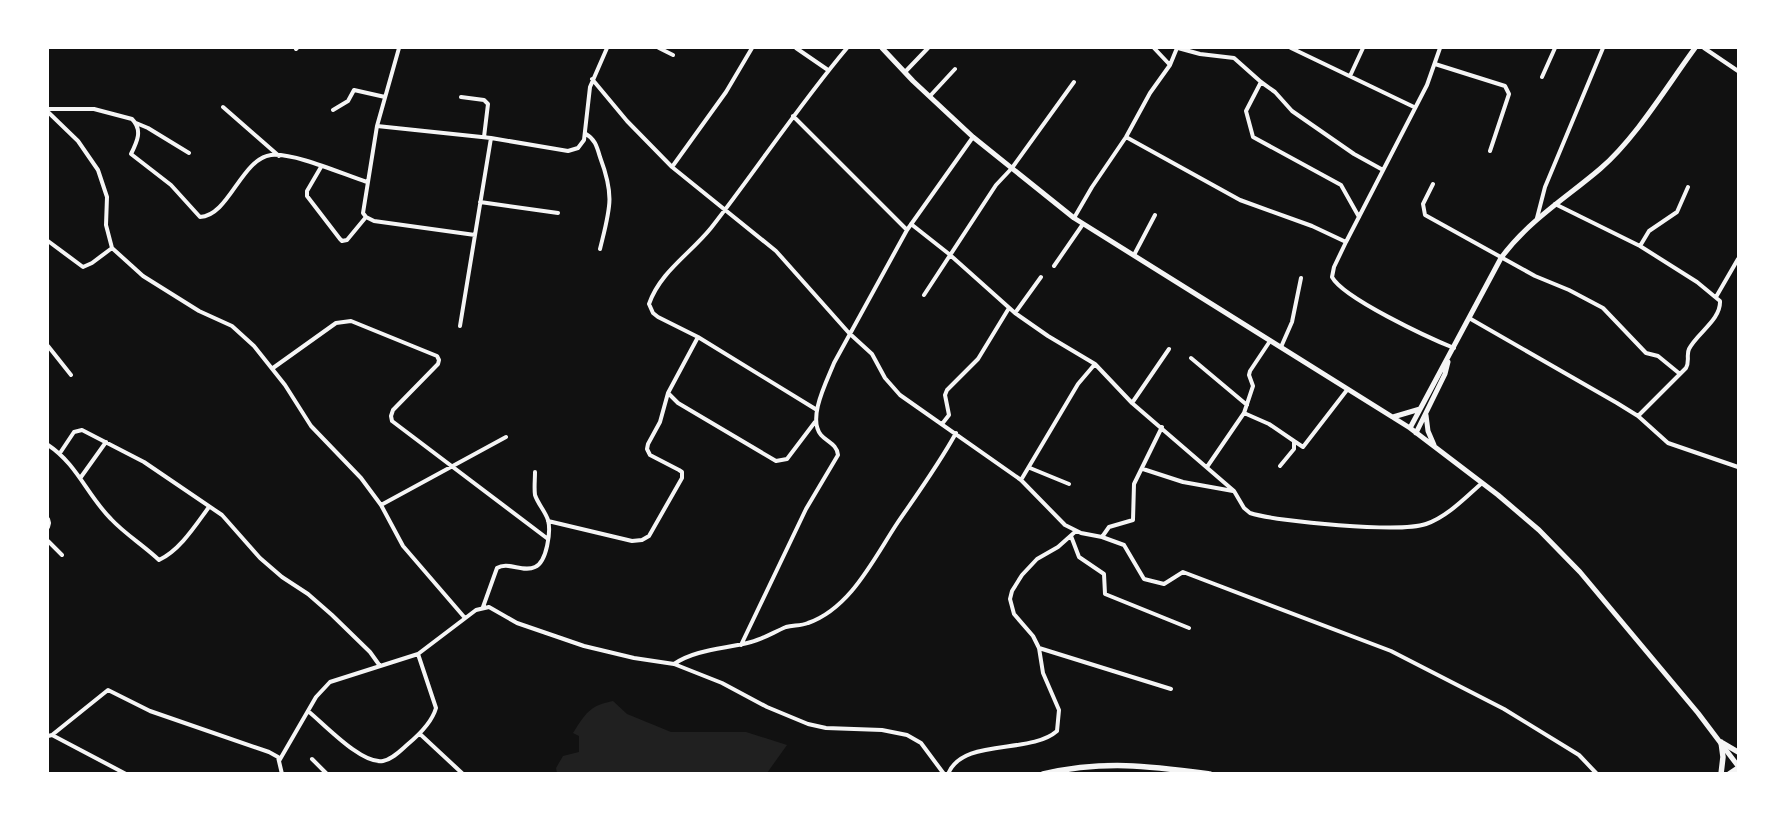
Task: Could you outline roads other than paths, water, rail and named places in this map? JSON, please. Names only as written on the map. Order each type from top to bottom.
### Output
[{"type":"main road","points":[[1721,742],[1738,752]]},
{"type":"main road","points":[[1721,742],[1723,758],[1721,774]]},
{"type":"main road","points":[[1044,774],[1085,766],[1121,764],[1210,774]]},
{"type":"main road","points":[[1729,774],[1738,767]]},
{"type":"street","points":[[399,48],[378,126],[367,182],[363,208],[366,217],[374,221],[475,235]]},
{"type":"street","points":[[378,126],[484,137],[568,151],[580,146],[586,134],[587,103],[592,79],[607,48]]},
{"type":"street","points":[[660,48],[673,55]]},
{"type":"street","points":[[672,167],[726,92],[752,48]]},
{"type":"street","points":[[796,48],[828,70]]},
{"type":"street","points":[[816,410],[698,337],[658,317],[653,313],[648,304],[653,291],[702,239],[793,116],[847,48]]},
{"type":"street","points":[[882,48],[973,137],[1074,218],[1410,428],[1539,530],[1574,566],[1721,742],[1738,767]]},
{"type":"street","points":[[905,72],[928,48]]},
{"type":"street","points":[[1154,48],[1170,65]]},
{"type":"street","points":[[1074,218],[1092,186],[1126,137],[1150,93],[1170,65],[1178,48],[1200,54],[1234,58],[1274,92],[1292,111],[1354,154],[1383,170]]},
{"type":"street","points":[[1291,48],[1414,107]]},
{"type":"street","points":[[1350,76],[1363,48]]},
{"type":"street","points":[[1440,48],[1427,84],[1346,242],[1334,267],[1332,277],[1335,283],[1351,295],[1410,329],[1454,348]]},
{"type":"street","points":[[1542,77],[1555,48]]},
{"type":"street","points":[[1537,218],[1545,187],[1603,48]]},
{"type":"street","points":[[1416,433],[1438,372],[1454,348],[1500,258],[1512,242],[1537,218],[1601,168],[1617,152],[1695,48]]},
{"type":"street","points":[[1704,48],[1738,71]]},
{"type":"street","points":[[1435,64],[1505,86],[1508,89],[1509,94],[1490,151]]},
{"type":"street","points":[[930,96],[955,69]]},
{"type":"street","points":[[592,79],[627,121],[672,167],[776,250],[849,333],[872,354],[885,378],[900,395],[1021,480],[1057,519],[1076,531],[1102,537],[1124,545],[1144,579],[1164,584],[1183,572],[1391,651],[1504,709],[1579,755],[1597,774]]},
{"type":"street","points":[[924,295],[996,184],[1012,168],[1074,82]]},
{"type":"street","points":[[1261,82],[1246,111],[1252,137],[1341,185],[1359,217]]},
{"type":"street","points":[[333,110],[348,101],[354,90],[385,97]]},
{"type":"street","points":[[461,97],[484,100],[488,104],[484,137]]},
{"type":"street","points":[[223,107],[279,156]]},
{"type":"street","points":[[48,111],[94,109],[132,119],[189,153]]},
{"type":"street","points":[[48,111],[78,141],[98,170],[107,197],[106,225],[112,248],[143,276],[198,311],[232,326],[273,368],[311,426],[361,478],[381,505],[403,546],[465,618]]},
{"type":"street","points":[[793,116],[906,230]]},
{"type":"street","points":[[136,123],[139,135],[131,154],[171,185],[200,217],[207,216],[218,208],[242,177],[257,162],[270,155],[296,158],[367,182]]},
{"type":"street","points":[[586,134],[595,143],[610,187],[609,214],[600,249]]},
{"type":"street","points":[[668,393],[688,409],[776,461],[787,459],[814,422],[816,410],[828,377],[849,333],[906,230],[973,137]]},
{"type":"street","points":[[1126,137],[1240,200],[1312,226],[1346,242]]},
{"type":"street","points":[[460,326],[490,138]]},
{"type":"street","points":[[321,167],[307,191],[307,196],[340,239],[342,241],[347,240],[366,217]]},
{"type":"street","points":[[1433,184],[1423,204],[1425,215],[1500,258],[1603,308],[1646,353],[1658,356],[1680,374]]},
{"type":"street","points":[[1640,246],[1648,231],[1677,212],[1688,187]]},
{"type":"street","points":[[480,202],[558,213]]},
{"type":"street","points":[[1556,204],[1640,246],[1697,282],[1716,297],[1720,307],[1689,349],[1689,362],[1680,374],[1638,416]]},
{"type":"street","points":[[1134,255],[1155,215]]},
{"type":"street","points":[[910,224],[949,254],[1015,313],[1048,336],[1095,364],[1132,403],[1234,491],[1244,508],[1257,516],[1333,525],[1401,528],[1426,524],[1448,511],[1482,484]]},
{"type":"street","points":[[1054,266],[1083,224]]},
{"type":"street","points":[[48,241],[83,266],[92,263],[112,248]]},
{"type":"street","points":[[1716,297],[1738,259]]},
{"type":"street","points":[[1015,313],[1041,277]]},
{"type":"street","points":[[1281,348],[1292,322],[1300,278]]},
{"type":"street","points":[[942,424],[949,415],[945,395],[947,390],[978,359],[1010,308]]},
{"type":"street","points":[[1468,318],[1638,416],[1668,443],[1738,467]]},
{"type":"street","points":[[273,368],[343,320],[351,321],[436,355],[439,358],[438,364],[393,410],[391,416],[394,423],[548,539]]},
{"type":"street","points":[[548,521],[632,541],[642,540],[649,536],[682,475],[680,470],[650,455],[647,449],[648,444],[660,422],[668,393],[698,337]]},
{"type":"street","points":[[1207,467],[1244,413],[1253,386],[1249,375],[1250,371],[1270,340]]},
{"type":"street","points":[[48,346],[71,375]]},
{"type":"street","points":[[1132,403],[1168,349]]},
{"type":"street","points":[[1191,358],[1247,405]]},
{"type":"street","points":[[1021,480],[1030,468],[1078,384],[1095,364]]},
{"type":"street","points":[[1244,413],[1269,424],[1303,447],[1348,390]]},
{"type":"street","points":[[1392,417],[1424,410]]},
{"type":"street","points":[[1410,428],[1424,410]]},
{"type":"street","points":[[1424,410],[1428,431],[1436,448]]},
{"type":"street","points":[[741,644],[806,509],[838,455],[835,447],[819,433],[814,422]]},
{"type":"street","points":[[1102,537],[1109,527],[1133,520],[1135,507],[1132,492],[1134,484],[1162,427]]},
{"type":"street","points":[[60,453],[74,432],[78,430],[144,462],[231,523],[270,566],[308,594],[332,615],[370,652],[380,666]]},
{"type":"street","points":[[674,664],[692,655],[761,639],[786,627],[806,624],[822,617],[851,592],[940,462],[956,433]]},
{"type":"street","points":[[381,505],[506,436]]},
{"type":"street","points":[[1280,466],[1294,449],[1294,441]]},
{"type":"street","points":[[81,477],[106,442]]},
{"type":"street","points":[[48,445],[60,453],[81,477],[110,518],[158,560],[166,556],[182,542],[209,507]]},
{"type":"street","points":[[1030,468],[1069,484]]},
{"type":"street","points":[[1143,469],[1183,482],[1234,491]]},
{"type":"street","points":[[280,761],[321,690],[330,682],[418,654],[465,618],[483,607],[497,568],[506,566],[535,567],[542,560],[548,539],[548,521],[535,494],[535,472]]},
{"type":"street","points":[[48,519],[48,527]]},
{"type":"street","points":[[948,774],[954,765],[975,753],[1042,740],[1057,731],[1059,710],[1043,673],[1039,648],[1033,636],[1014,614],[1010,606],[1012,591],[1022,575],[1037,559],[1058,547],[1076,531]]},
{"type":"street","points":[[1071,536],[1079,557],[1104,574],[1105,594],[1189,628]]},
{"type":"street","points":[[48,541],[62,555]]},
{"type":"street","points":[[483,607],[495,609],[528,628],[584,646],[634,658],[674,664],[722,683],[767,707],[808,724],[826,728],[882,730],[907,735],[921,743],[944,774]]},
{"type":"street","points":[[1039,648],[1172,688]]},
{"type":"street","points":[[308,711],[356,751],[374,760],[390,758],[420,734],[435,712],[436,704],[418,654]]},
{"type":"street","points":[[126,774],[50,735],[108,690],[150,711],[269,752],[278,757],[282,774]]},
{"type":"street","points":[[420,734],[464,774]]},
{"type":"street","points":[[312,759],[327,774]]}]
